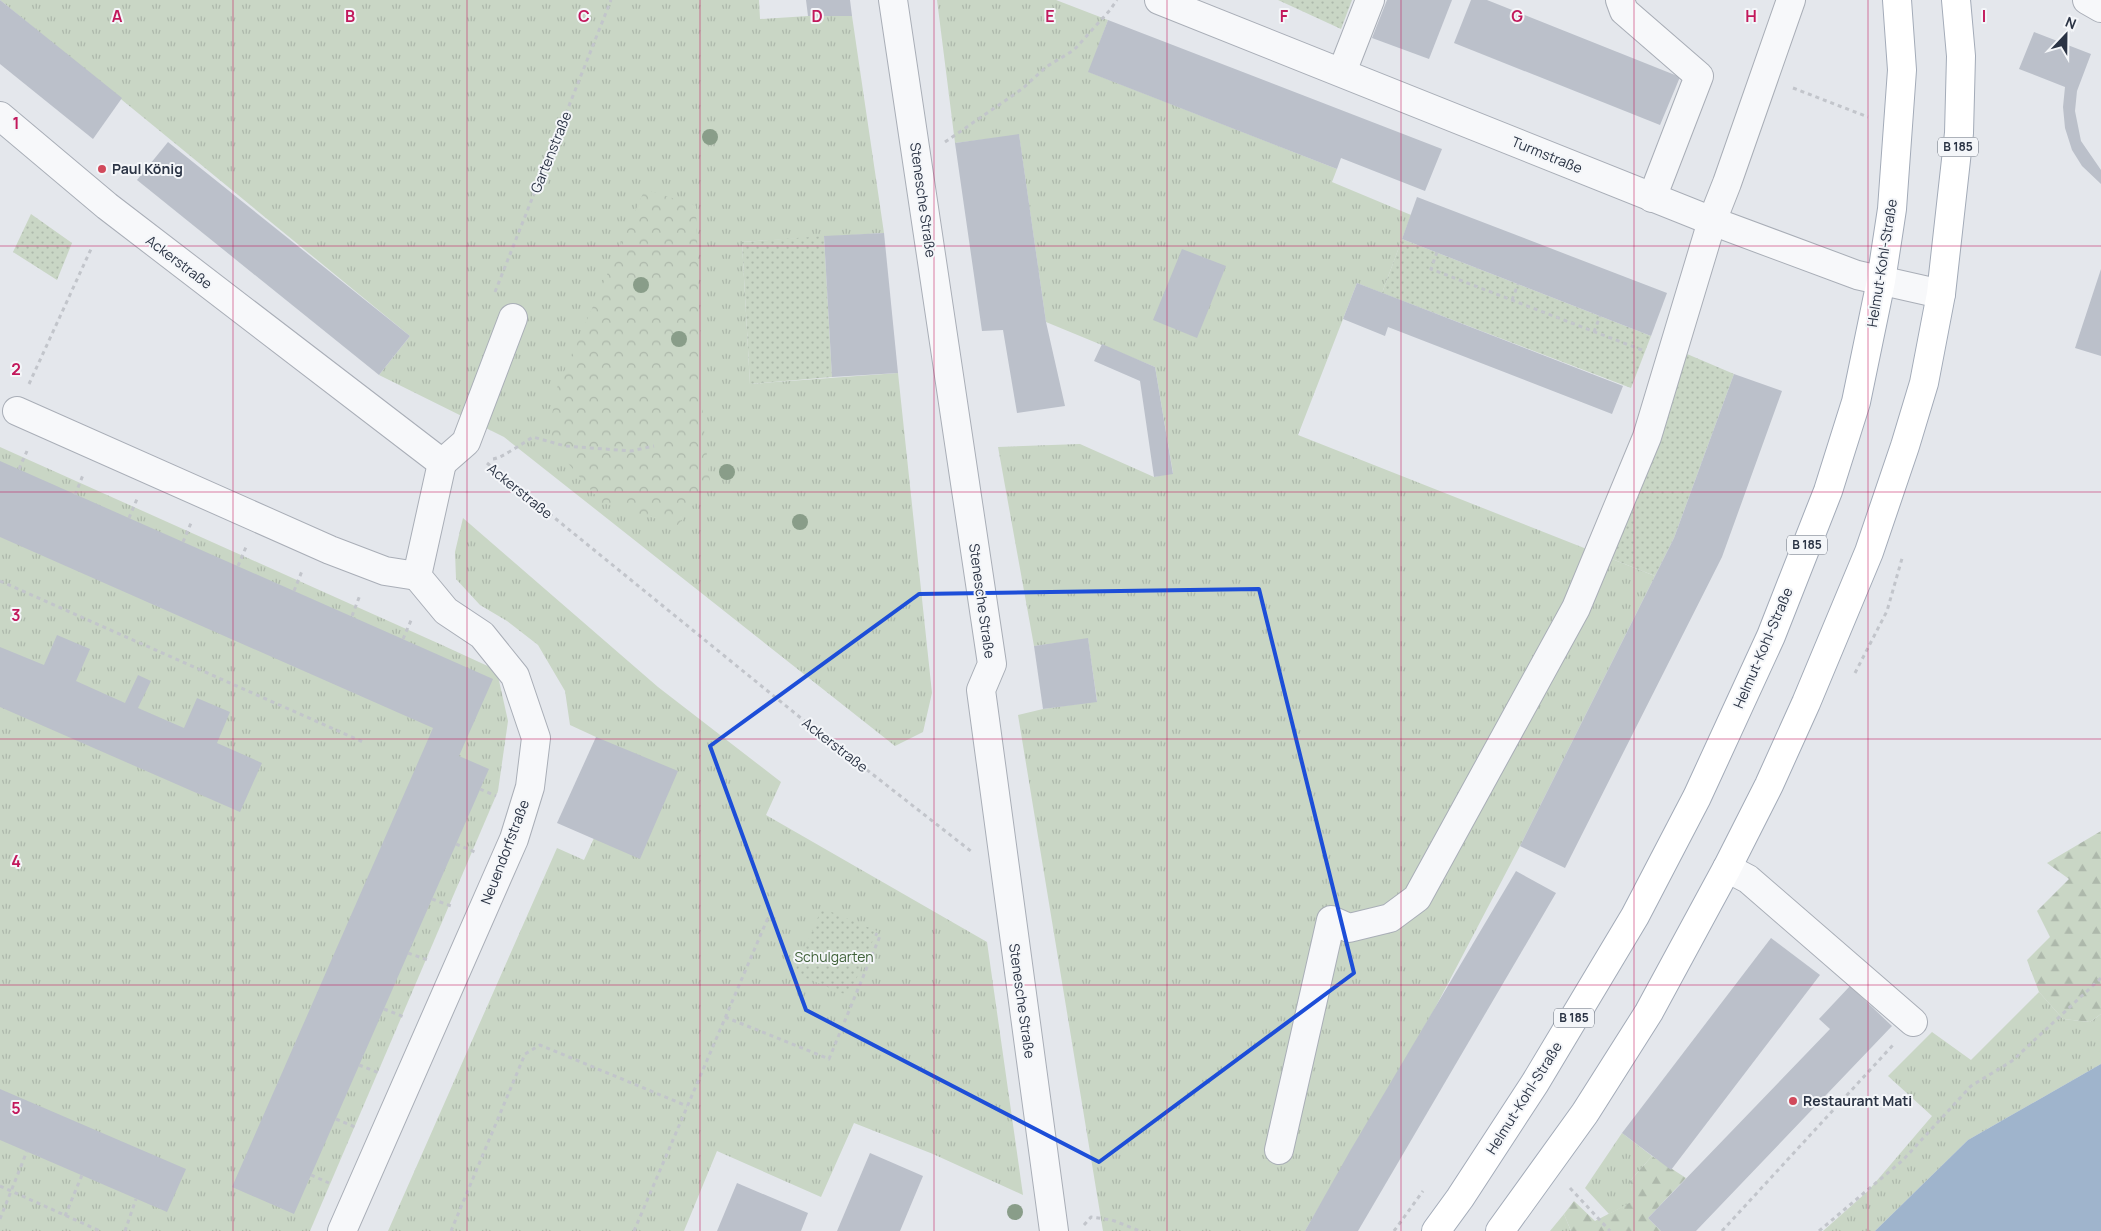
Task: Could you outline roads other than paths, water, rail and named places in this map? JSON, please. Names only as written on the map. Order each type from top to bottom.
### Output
[{"type":"main road","name":"Helmut-Kohl-Straße","points":[[1436,1231],[1460,1198],[1540,1074],[1635,916],[1697,797],[1771,636],[1828,491],[1856,402],[1881,281],[1892,209],[1902,70],[1897,0]]},
{"type":"main road","name":"B 185","points":[[1500,1231],[1585,1113],[1649,1012],[1727,868],[1769,785],[1806,704],[1868,552],[1905,446],[1924,383],[1941,294],[1959,133],[1962,56],[1956,0]]},
{"type":"street","name":"Stenesche Straße","points":[[894,0],[992,664],[981,690],[1053,1224]]},
{"type":"street","name":"Turmstraße","points":[[1159,0],[1712,221],[1857,275],[1941,294]]},
{"type":"street","points":[[1342,72],[1370,0]]},
{"type":"street","points":[[1620,0],[1624,11],[1698,76],[1652,198]]},
{"type":"street","points":[[1278,1150],[1331,920],[1349,928],[1390,918],[1417,898],[1576,608],[1647,437],[1712,221],[1730,176],[1791,0]]},
{"type":"street","points":[[2088,0],[2101,8]]},
{"type":"street","name":"Ackerstraße","points":[[0,116],[107,206],[442,463]]},
{"type":"street","points":[[17,411],[330,550],[385,572],[417,576],[442,463],[466,442],[513,318]]},
{"type":"street","name":"Neuendorfstraße","points":[[342,1231],[514,839],[530,787],[536,738],[514,676],[482,636],[446,612],[417,576]]},
{"type":"street","points":[[1727,868],[1748,879],[1814,922],[1913,1022]]},
{"type":"water","points":[[2101,1064],[2101,1231],[1875,1231],[1968,1140]]},
{"type":"place","name":"Paul König","points":[[102,169]]},
{"type":"place","name":"Restaurant Mati","points":[[1793,1101]]},
{"type":"park label","name":"Schulgarten","points":[[834,957]]}]
